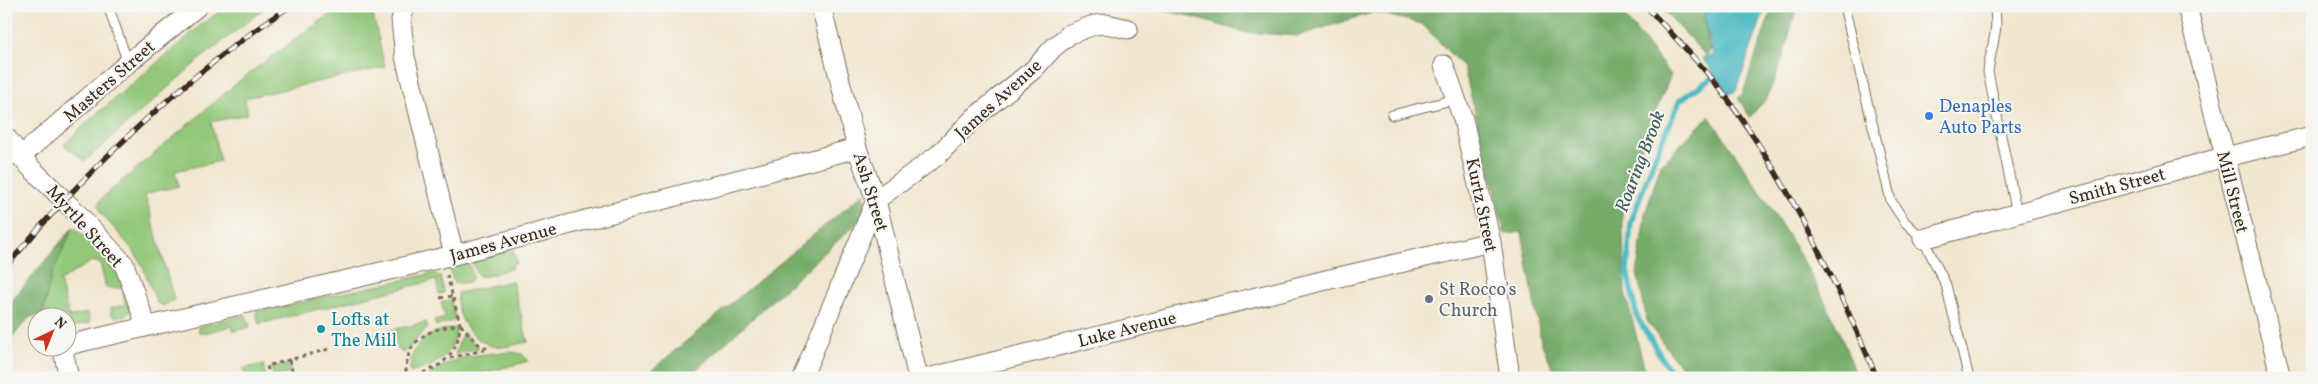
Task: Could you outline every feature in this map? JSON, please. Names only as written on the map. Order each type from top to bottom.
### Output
[{"type":"street","name":"Masters Street","points":[[20,156],[128,63],[198,6]]},
{"type":"street","points":[[405,6],[401,20],[405,57],[448,256]]},
{"type":"street","name":"Ash Street","points":[[821,6],[857,148],[876,200],[918,378]]},
{"type":"street","name":"Mill Street","points":[[2187,6],[2281,378]]},
{"type":"street","name":"James Avenue","points":[[876,200],[938,155],[974,118],[1034,69],[1053,48],[1070,34],[1094,25],[1106,24],[1128,29]]},
{"type":"street","name":"Kurtz Street","points":[[1444,65],[1463,119],[1491,242],[1510,378]]},
{"type":"street","name":"Smith Street","points":[[1923,239],[2224,157],[2312,136]]},
{"type":"street","name":"Myrtle Street","points":[[6,137],[20,156],[78,214],[124,264],[146,325]]},
{"type":"street","name":"James Avenue","points":[[78,342],[146,325],[448,256],[857,148]]},
{"type":"street","points":[[802,378],[876,200]]},
{"type":"street","name":"Luke Avenue","points":[[928,378],[1326,280],[1491,242]]},
{"type":"street","points":[[64,356],[69,378]]},
{"type":"lane","points":[[108,6],[128,63]]},
{"type":"lane","points":[[1844,6],[1891,201],[1905,222],[1923,239],[1946,285],[1969,378]]},
{"type":"lane","points":[[1994,6],[1997,17],[1996,35],[1988,72],[2017,214]]},
{"type":"lane","points":[[1392,115],[1456,100]]},
{"type":"path","points":[[448,256],[452,296],[460,324],[460,336],[449,358]]},
{"type":"path","points":[[440,298],[452,296]]},
{"type":"path","points":[[460,324],[477,344],[488,349],[449,358],[422,374],[406,376],[406,362],[410,351],[420,338],[437,328],[460,324]]},
{"type":"path","points":[[270,378],[268,366],[329,349]]},
{"type":"path","points":[[289,360],[293,373]]},
{"type":"green space","points":[[228,6],[267,6],[199,60],[85,161],[64,145],[93,117],[206,21]]},
{"type":"green space","points":[[341,6],[371,6],[385,67],[245,98],[248,114],[211,122],[220,161],[175,171],[179,186],[145,194],[174,300],[163,306],[157,303],[142,265],[133,250],[101,213],[98,205],[102,198],[243,78]]},
{"type":"green space","points":[[1136,6],[1613,6],[1623,14],[1671,75],[1646,134],[1622,205],[1625,292],[1647,378],[1557,378],[1541,342],[1522,232],[1505,234],[1464,68],[1422,24],[1375,12],[1297,36],[1243,32],[1181,14]]},
{"type":"green space","points":[[1660,6],[1712,6],[1704,16],[1710,52],[1706,56]]},
{"type":"green space","points":[[1773,6],[1797,6],[1783,57],[1767,98],[1750,117],[1738,98],[1743,93]]},
{"type":"green space","points":[[1709,116],[1772,210],[1811,275],[1844,343],[1857,378],[1689,378],[1647,321],[1637,272],[1645,214],[1661,164]]},
{"type":"green space","points":[[864,193],[867,212],[855,225],[687,378],[642,378]]},
{"type":"green space","points":[[73,227],[101,250],[117,272],[133,307],[127,315],[116,317],[111,315],[111,308],[125,305],[123,288],[106,288],[100,263],[92,261],[60,281],[66,306],[45,306],[51,276]]},
{"type":"green space","points":[[73,227],[51,276],[44,306],[28,306],[28,319],[6,344],[6,308]]},
{"type":"green space","points":[[513,249],[517,263],[512,264],[512,268],[487,276],[479,276],[475,270],[472,259]]},
{"type":"green space","points":[[468,260],[473,278],[469,282],[454,284],[448,265]]},
{"type":"green space","points":[[434,273],[440,276],[444,293],[439,294],[436,280],[259,324],[256,312]]},
{"type":"green space","points":[[512,281],[528,342],[501,347],[489,345],[480,341],[467,328],[459,311],[458,293]]},
{"type":"green space","points":[[451,300],[456,320],[436,326],[434,321],[445,318],[441,302]]},
{"type":"green space","points":[[88,313],[90,323],[78,326],[78,315]]},
{"type":"green space","points":[[246,315],[250,327],[234,331],[232,326],[200,334],[198,327]]},
{"type":"green space","points":[[426,322],[428,328],[402,353],[389,340],[381,338],[371,339],[370,335]]},
{"type":"green space","points":[[457,328],[452,345],[442,358],[427,367],[410,372],[413,353],[417,345],[430,335],[447,329]]},
{"type":"green space","points":[[463,332],[479,348],[455,354]]},
{"type":"green space","points":[[512,352],[522,354],[529,361],[464,378],[426,378],[436,370],[456,360],[477,355]]},
{"type":"green space","points":[[263,364],[266,378],[246,378],[243,369]]},
{"type":"green space","points":[[288,364],[291,373],[274,378],[271,367]]},
{"type":"water","points":[[1712,6],[1766,6],[1736,91],[1729,94],[1702,58],[1713,55],[1704,16]]},
{"type":"waterway","name":"Roaring Brook","points":[[1674,378],[1637,317],[1627,271],[1631,222],[1656,154],[1680,100],[1720,72]]},
{"type":"railway","points":[[6,267],[70,195],[139,126],[213,63],[251,33],[290,6]]},
{"type":"railway","points":[[1646,6],[1696,60],[1724,94],[1769,161],[1827,268],[1877,378]]},
{"type":"place","name":"Denaples Auto Parts","points":[[1929,116]]},
{"type":"place","name":"St Rocco's Church","points":[[1429,299]]},
{"type":"place","name":"Lofts at The Mill","points":[[321,329]]}]
